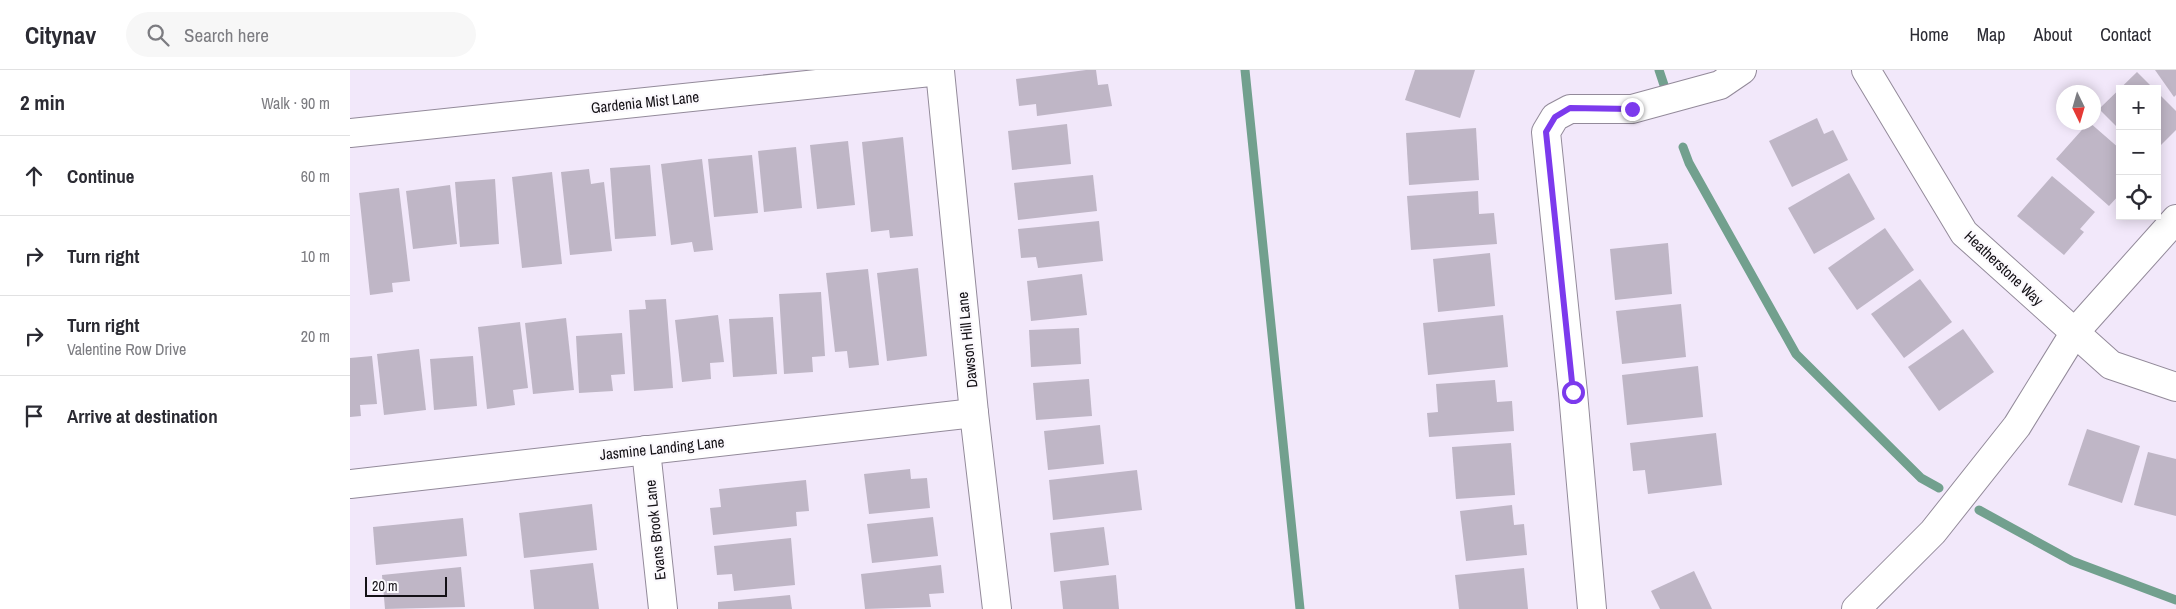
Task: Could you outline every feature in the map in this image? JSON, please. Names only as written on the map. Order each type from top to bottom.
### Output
[{"type":"street","points":[[1592,609],[1573,392],[1546,132],[1555,117],[1570,108],[1632,109],[1720,85],[1742,70]]},
{"type":"street","name":"Heatherstone Way","points":[[1866,70],[1964,232],[2111,365],[2176,388]]},
{"type":"street","name":"Gardenia Mist Lane","points":[[350,133],[940,71]]},
{"type":"street","name":"Dawson Hill Lane","points":[[940,71],[974,413],[997,609]]},
{"type":"street","points":[[1856,609],[1933,532],[2017,426],[2075,332],[2176,219]]},
{"type":"street","name":"Jasmine Landing Lane","points":[[350,484],[974,413]]},
{"type":"street","name":"Evans Brook Lane","points":[[646,450],[663,609]]},
{"type":"building","points":[[1096,70],[1098,85],[1108,84],[1112,106],[1037,116],[1036,104],[1019,106],[1016,79]]},
{"type":"building","points":[[1415,70],[1475,70],[1460,118],[1405,100]]},
{"type":"building","points":[[2155,70],[2176,70],[2176,95],[2174,97]]},
{"type":"building","points":[[2137,72],[2150,85],[2124,85]]},
{"type":"building","points":[[2116,92],[2116,126],[2101,111],[2101,107]]},
{"type":"building","points":[[2161,96],[2176,111],[2176,130],[2161,145]]},
{"type":"building","points":[[1817,118],[1824,134],[1833,130],[1848,160],[1792,187],[1769,141]]},
{"type":"building","points":[[1067,124],[1071,164],[1012,170],[1008,131]]},
{"type":"building","points":[[1476,128],[1479,180],[1409,185],[1406,133]]},
{"type":"building","points":[[2082,130],[2098,130],[2116,146],[2116,198],[2109,206],[2056,159]]},
{"type":"building","points":[[903,137],[913,236],[890,238],[889,230],[871,232],[862,142]]},
{"type":"building","points":[[848,141],[855,205],[817,209],[810,145]]},
{"type":"building","points":[[796,147],[802,208],[764,212],[758,151]]},
{"type":"building","points":[[752,155],[758,213],[714,217],[708,159]]},
{"type":"building","points":[[702,159],[713,250],[694,252],[692,242],[671,245],[661,164]]},
{"type":"building","points":[[650,165],[656,236],[615,239],[610,168]]},
{"type":"building","points":[[589,169],[591,184],[604,182],[612,251],[570,255],[561,172]]},
{"type":"building","points":[[552,172],[562,264],[522,268],[512,177]]},
{"type":"building","points":[[1849,173],[1875,219],[1814,254],[1788,208]]},
{"type":"building","points":[[1093,175],[1097,211],[1018,220],[1014,183]]},
{"type":"building","points":[[2052,176],[2095,212],[2080,229],[2084,232],[2064,255],[2017,216]]},
{"type":"building","points":[[495,179],[499,244],[460,247],[455,182]]},
{"type":"building","points":[[450,185],[457,244],[413,249],[406,191]]},
{"type":"building","points":[[399,188],[410,281],[392,283],[393,292],[370,295],[359,193]]},
{"type":"building","points":[[1478,191],[1479,214],[1494,213],[1497,244],[1411,250],[1407,196]]},
{"type":"building","points":[[1099,221],[1103,261],[1038,268],[1036,257],[1021,258],[1018,229]]},
{"type":"building","points":[[1885,228],[1914,270],[1857,310],[1828,268]]},
{"type":"building","points":[[1668,243],[1672,294],[1615,300],[1610,249]]},
{"type":"building","points":[[1490,253],[1495,306],[1438,312],[1433,259]]},
{"type":"building","points":[[918,268],[927,356],[887,361],[877,273]]},
{"type":"building","points":[[868,269],[879,365],[849,368],[847,351],[835,352],[826,273]]},
{"type":"building","points":[[1082,274],[1087,315],[1031,321],[1027,281]]},
{"type":"building","points":[[1920,279],[1952,322],[1904,358],[1871,314]]},
{"type":"building","points":[[821,292],[825,356],[812,357],[813,372],[784,374],[779,294]]},
{"type":"building","points":[[666,299],[673,388],[634,391],[629,310],[646,309],[645,300]]},
{"type":"building","points":[[1681,304],[1686,357],[1622,364],[1616,311]]},
{"type":"building","points":[[718,315],[724,362],[710,363],[711,379],[682,382],[675,320]]},
{"type":"building","points":[[1503,315],[1508,367],[1428,375],[1423,323]]},
{"type":"building","points":[[773,317],[777,374],[733,377],[729,319]]},
{"type":"building","points":[[566,318],[574,390],[533,394],[525,323]]},
{"type":"building","points":[[520,322],[528,388],[513,390],[515,405],[487,409],[478,327]]},
{"type":"building","points":[[1079,328],[1081,364],[1031,367],[1029,330]]},
{"type":"building","points":[[1963,329],[1994,372],[1939,411],[1908,367]]},
{"type":"building","points":[[622,333],[625,374],[611,375],[613,391],[579,393],[576,336]]},
{"type":"building","points":[[419,349],[426,410],[384,415],[377,354]]},
{"type":"building","points":[[372,356],[377,404],[360,405],[361,416],[350,417],[350,358]]},
{"type":"building","points":[[473,356],[477,406],[434,410],[430,359]]},
{"type":"building","points":[[1698,366],[1703,417],[1627,425],[1622,375]]},
{"type":"building","points":[[1089,379],[1092,416],[1036,420],[1033,383]]},
{"type":"building","points":[[1495,380],[1497,402],[1512,401],[1514,431],[1429,437],[1427,413],[1438,412],[1436,384]]},
{"type":"building","points":[[1100,425],[1104,464],[1048,470],[1044,431]]},
{"type":"building","points":[[2087,429],[2140,446],[2122,503],[2068,485]]},
{"type":"building","points":[[1716,433],[1722,485],[1648,494],[1645,470],[1633,471],[1630,443]]},
{"type":"building","points":[[1511,443],[1515,495],[1456,499],[1452,447]]},
{"type":"building","points":[[2148,452],[2176,459],[2176,516],[2134,505]]},
{"type":"building","points":[[910,469],[911,479],[927,478],[930,508],[869,514],[864,474]]},
{"type":"building","points":[[1137,470],[1142,510],[1053,520],[1049,480]]},
{"type":"building","points":[[806,480],[809,511],[796,512],[797,526],[713,535],[710,508],[721,507],[719,489]]},
{"type":"building","points":[[592,504],[597,550],[524,558],[519,513]]},
{"type":"building","points":[[1512,505],[1514,525],[1524,524],[1527,555],[1466,561],[1460,511]]},
{"type":"building","points":[[933,517],[938,556],[872,563],[867,524]]},
{"type":"building","points":[[463,518],[467,556],[376,565],[373,527]]},
{"type":"building","points":[[1104,527],[1109,565],[1054,572],[1050,533]]},
{"type":"building","points":[[791,538],[795,585],[734,591],[732,574],[717,575],[714,546]]},
{"type":"building","points":[[593,563],[599,609],[534,609],[530,570]]},
{"type":"building","points":[[941,565],[944,593],[929,594],[931,607],[865,609],[861,574]]},
{"type":"building","points":[[461,567],[465,607],[385,609],[382,575]]},
{"type":"building","points":[[1524,568],[1528,609],[1459,609],[1455,575]]},
{"type":"building","points":[[1694,571],[1712,609],[1660,609],[1651,591]]},
{"type":"building","points":[[1116,575],[1119,609],[1063,609],[1060,581]]},
{"type":"building","points":[[790,595],[792,609],[718,609],[718,602]]},
{"type":"waterway","points":[[1245,70],[1300,609]]},
{"type":"waterway","points":[[1659,70],[1666,91]]},
{"type":"waterway","points":[[1683,147],[1689,163],[1796,354],[1921,478],[1939,488]]},
{"type":"waterway","points":[[1979,510],[2072,561],[2176,600]]},
{"type":"route","points":[[1573,392],[1546,132],[1555,117],[1570,108],[1632,109]]}]
